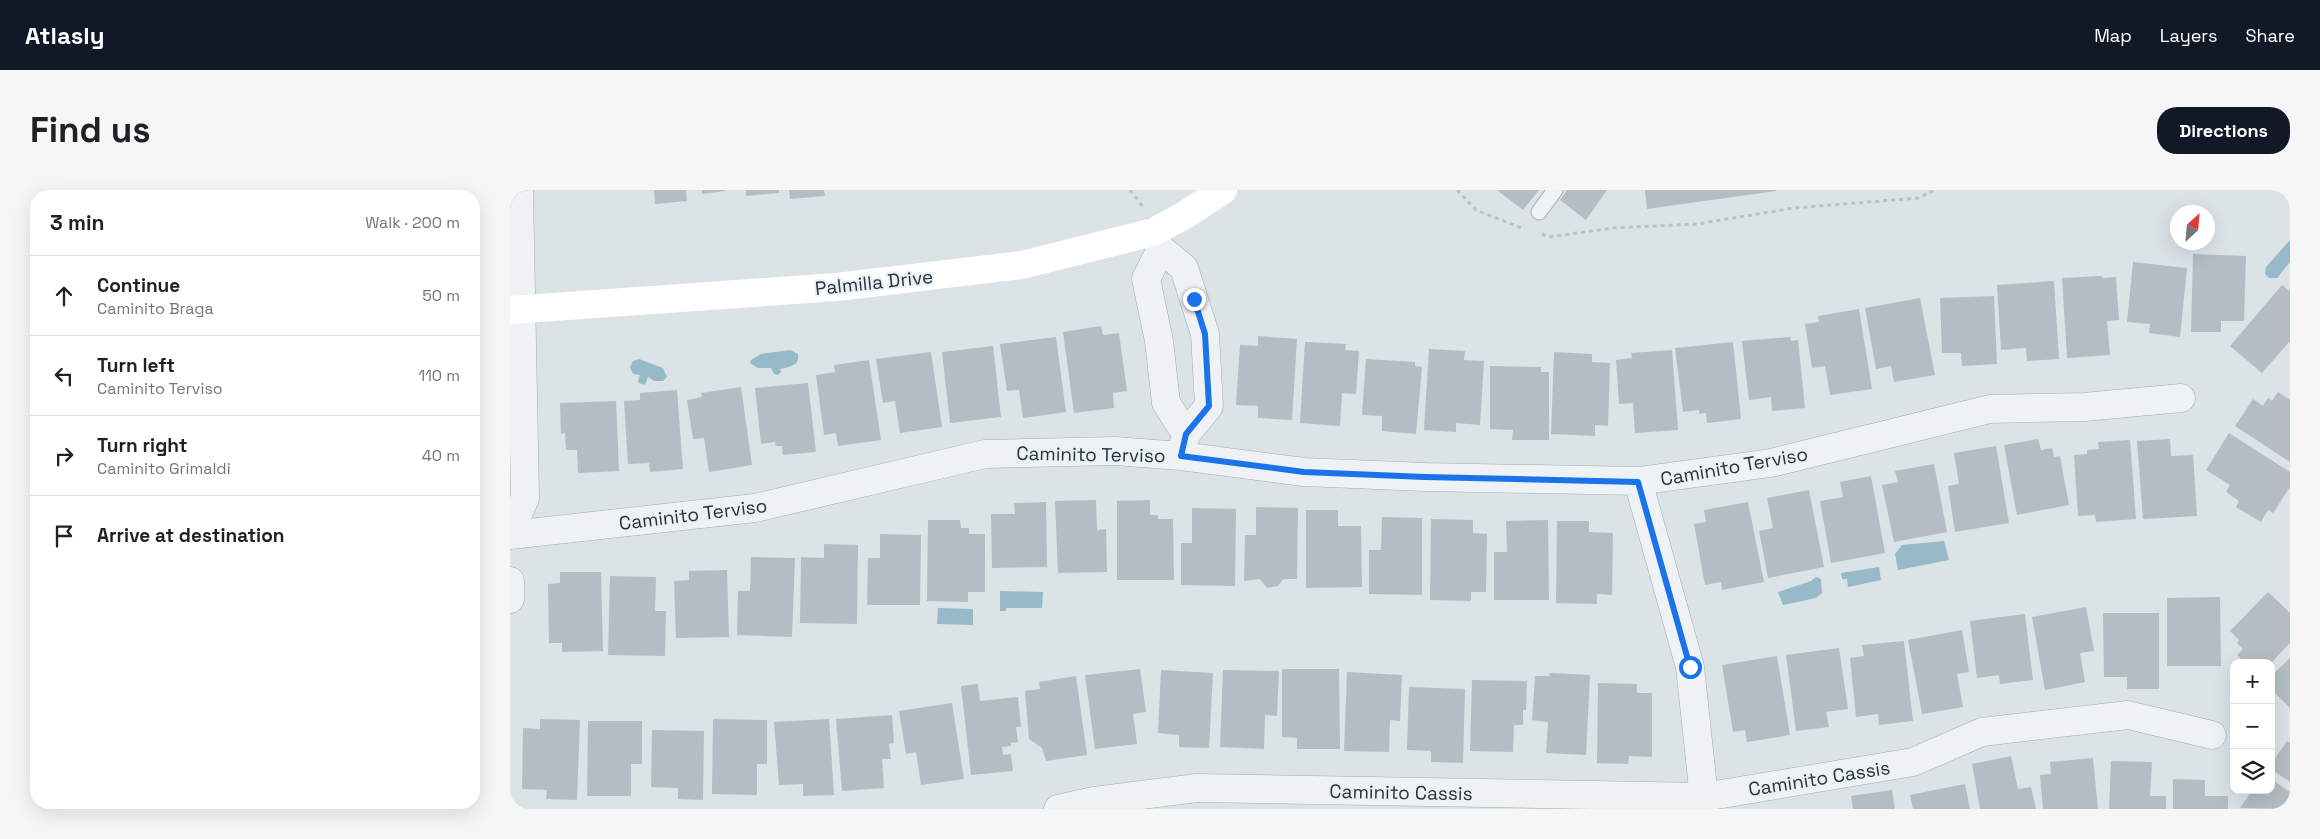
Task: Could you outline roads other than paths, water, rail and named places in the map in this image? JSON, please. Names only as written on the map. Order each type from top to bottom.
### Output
[{"type":"street","points":[[510,534],[525,498],[516,309],[519,190]]},
{"type":"street","name":"Palmilla Drive","points":[[516,309],[838,287],[1022,265],[1157,240],[1185,215],[1223,190]]},
{"type":"street","points":[[1157,240],[1184,268],[1205,334],[1209,406],[1184,445]]},
{"type":"street","points":[[1157,240],[1146,280],[1159,341],[1166,403],[1184,445]]},
{"type":"street","points":[[1152,310],[1194,299]]},
{"type":"street","name":"Caminito Terviso","points":[[510,534],[755,508],[985,454],[1115,451],[1184,445],[1304,472],[1638,482],[1771,463],[1990,408],[2084,407],[2181,398]]},
{"type":"street","points":[[1638,482],[1690,667],[1704,797]]},
{"type":"street","points":[[510,581],[510,599]]},
{"type":"street","name":"Caminito Cassis","points":[[1058,809],[1094,800],[1197,788],[1704,797],[1913,762],[1982,732],[2128,715],[2212,735]]},
{"type":"lane","points":[[1539,212],[1555,190]]},
{"type":"water","points":[[2290,240],[2290,262],[2277,278],[2269,278],[2265,274],[2266,267]]},
{"type":"water","points":[[790,350],[798,354],[797,361],[787,368],[780,369],[781,372],[778,375],[774,374],[771,368],[758,368],[750,363],[751,360],[761,354]]},
{"type":"water","points":[[639,359],[663,368],[667,377],[663,381],[654,381],[648,377],[645,385],[639,383],[640,375],[633,374],[630,367],[633,361]]},
{"type":"water","points":[[1944,541],[1949,560],[1898,570],[1895,554],[1902,545]]},
{"type":"water","points":[[1879,567],[1881,580],[1848,587],[1847,579],[1842,579],[1841,573]]},
{"type":"water","points":[[1816,577],[1821,579],[1822,593],[1816,598],[1783,605],[1778,592],[1811,581]]},
{"type":"water","points":[[1000,591],[1043,592],[1042,608],[1006,608],[1006,611],[1000,611]]},
{"type":"water","points":[[938,608],[973,609],[973,625],[937,624]]}]
